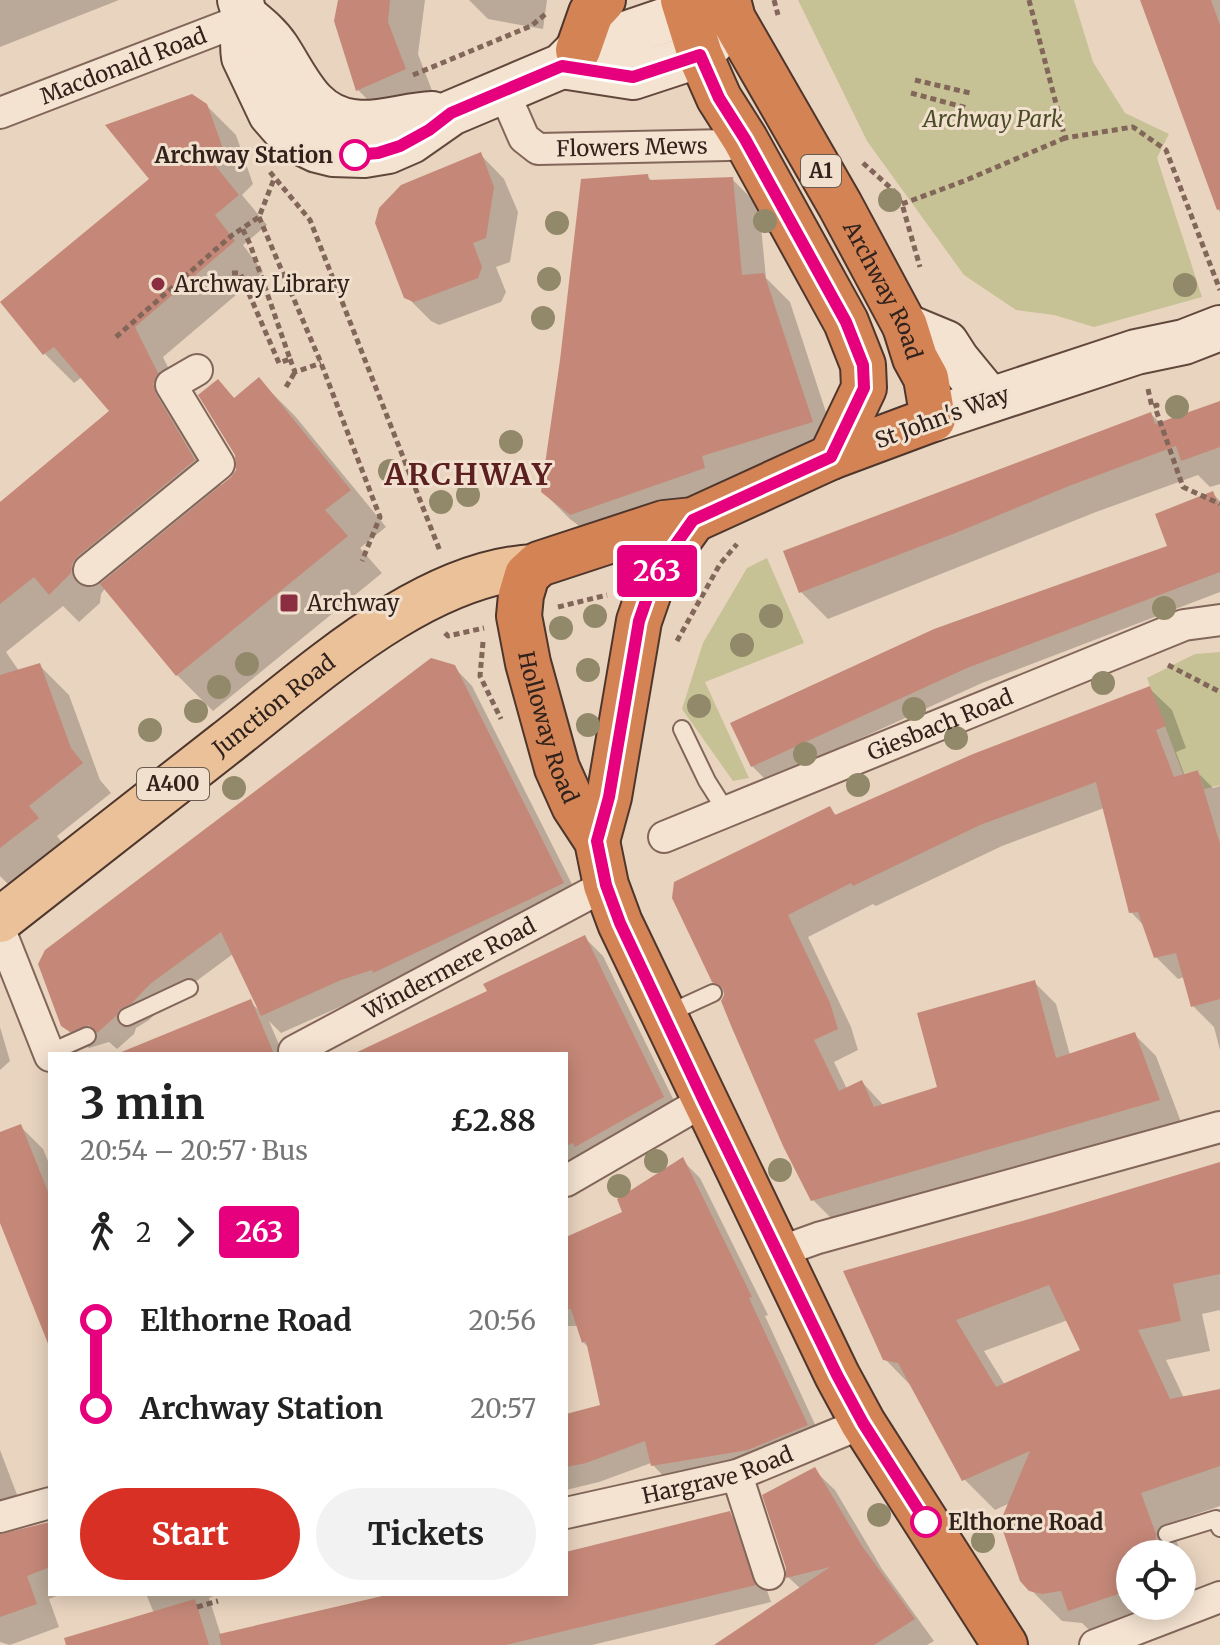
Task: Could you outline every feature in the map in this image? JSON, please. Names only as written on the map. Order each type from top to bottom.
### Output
[{"type":"highway","points":[[570,58],[591,13],[603,0]]},
{"type":"highway","name":"A1","points":[[685,6],[700,55],[719,98],[846,322],[863,365],[864,388],[831,457]]},
{"type":"highway","name":"Archway Road","points":[[731,10],[905,326],[915,358],[926,378],[933,419]]},
{"type":"highway","name":"St John's Way","points":[[534,567],[664,523],[693,520],[831,457],[933,419]]},
{"type":"highway","points":[[597,841],[609,797],[639,621],[656,572],[693,520]]},
{"type":"highway","name":"Holloway Road","points":[[534,567],[527,575],[521,595],[519,616],[525,651],[557,768],[574,806],[597,841],[606,885],[620,923],[863,1423],[1005,1645]]},
{"type":"main road","points":[[243,9],[242,47],[248,68],[271,114],[292,138],[303,145],[333,154],[378,153],[411,141],[451,113],[503,90],[570,58],[685,6],[731,10],[700,55],[633,77],[570,58]]},
{"type":"main road","points":[[243,9],[271,40],[293,78],[314,105],[327,115],[363,123],[451,113]]},
{"type":"main road","points":[[905,326],[946,343],[989,399]]},
{"type":"main road","name":"St John's Way","points":[[933,419],[1136,352],[1184,342],[1220,328]]},
{"type":"main road","name":"Junction Road","points":[[0,920],[305,680],[413,605],[460,584],[510,568],[534,567]]},
{"type":"street","name":"Macdonald Road","points":[[0,113],[243,9]]},
{"type":"street","name":"Flowers Mews","points":[[503,90],[524,138],[538,149],[728,145],[745,139]]},
{"type":"street","points":[[89,570],[219,464],[171,385],[197,370]]},
{"type":"street","name":"Giesbach Road","points":[[664,837],[1184,625],[1220,620]]},
{"type":"street","name":"Windermere Road","points":[[294,1051],[606,885]]},
{"type":"street","points":[[0,930],[48,1052]]},
{"type":"street","points":[[568,1180],[704,1101]]},
{"type":"street","points":[[779,1252],[818,1238],[1220,1127]]},
{"type":"street","name":"Hargrave Road","points":[[568,1513],[737,1475],[863,1423]]},
{"type":"street","points":[[737,1475],[769,1574]]},
{"type":"street","points":[[0,1517],[48,1504]]},
{"type":"street","points":[[1095,1645],[1220,1597]]},
{"type":"lane","points":[[682,729],[707,781],[726,811]]},
{"type":"lane","points":[[127,1017],[189,988]]},
{"type":"lane","points":[[665,1014],[713,993]]},
{"type":"lane","points":[[53,1052],[87,1036]]},
{"type":"lane","points":[[1167,1534],[1216,1519],[1220,1528]]},
{"type":"path","points":[[1029,0],[1065,138]]},
{"type":"path","points":[[413,75],[531,26],[550,8]]},
{"type":"path","points":[[915,80],[970,93]]},
{"type":"path","points":[[911,93],[967,108]]},
{"type":"path","points":[[902,204],[1065,138],[1133,127],[1166,150],[1220,290]]},
{"type":"path","name":"Archway Road","points":[[860,161],[893,190],[902,204],[921,273]]},
{"type":"path","points":[[116,337],[242,228],[259,217],[274,179],[310,220],[431,533],[443,555]]},
{"type":"path","points":[[259,217],[321,363],[380,517],[362,561]]},
{"type":"path","points":[[242,228],[295,372]]},
{"type":"path","points":[[232,273],[240,273],[279,363],[290,359]]},
{"type":"path","points":[[1136,352],[1152,407],[1157,405],[1156,410],[1183,487],[1220,504]]},
{"type":"path","points":[[286,387],[295,372],[321,363]]},
{"type":"path","points":[[674,646],[720,564],[740,540]]},
{"type":"path","points":[[549,609],[621,592]]},
{"type":"path","name":"Holloway Road","points":[[439,625],[448,636],[484,627],[480,676]]},
{"type":"path","points":[[1132,646],[1220,692]]},
{"type":"path","points":[[197,1607],[218,1601]]},
{"type":"green space","name":"Archway Park","points":[[798,0],[1074,0],[1093,62],[1125,113],[1169,134],[1157,158],[1202,297],[1094,327],[1054,315],[1016,310],[964,275],[867,141]]},
{"type":"green space","points":[[767,558],[804,643],[705,682],[749,778],[733,781],[682,709],[703,643],[747,568]]},
{"type":"green space","points":[[1220,652],[1220,785],[1204,789],[1198,770],[1183,774],[1147,678],[1195,654]]},
{"type":"building","points":[[338,0],[390,0],[388,22],[406,69],[356,91],[334,21]]},
{"type":"building","points":[[1140,0],[1211,0],[1220,25],[1220,209],[1217,210]]},
{"type":"building","points":[[192,94],[207,104],[225,154],[214,164],[239,195],[215,215],[235,241],[135,327],[158,373],[153,384],[156,394],[195,460],[78,556],[72,564],[71,573],[49,595],[34,577],[0,604],[0,502],[109,411],[54,347],[43,355],[0,302],[149,179],[105,125]]},
{"type":"building","points":[[481,152],[494,187],[486,238],[473,243],[482,267],[478,278],[414,302],[404,298],[375,223],[379,208],[401,185]]},
{"type":"building","points":[[648,174],[649,180],[733,177],[742,275],[764,273],[813,422],[702,456],[705,468],[570,515],[541,492],[581,179]]},
{"type":"building","points":[[259,377],[351,490],[325,510],[348,536],[176,676],[100,584],[231,477],[236,470],[235,455],[198,395],[218,379],[234,398]]},
{"type":"building","points":[[1220,401],[1220,447],[1181,461],[1176,446],[799,593],[783,551],[1151,412],[1155,424]]},
{"type":"building","points":[[1213,491],[1220,508],[1220,572],[967,668],[751,767],[730,723],[934,629],[1167,546],[1155,514]]},
{"type":"building","points":[[431,658],[455,665],[564,883],[373,973],[372,970],[341,980],[261,1016],[221,932],[150,984],[97,1033],[89,1025],[70,1032],[61,1026],[38,964],[45,950]]},
{"type":"building","points":[[40,663],[71,748],[83,763],[29,806],[39,818],[0,848],[0,675]]},
{"type":"building","points":[[1150,686],[1166,726],[1156,730],[1174,777],[1198,770],[1220,844],[1220,999],[1191,1007],[1176,953],[1154,958],[1138,912],[1129,913],[1096,782],[980,825],[788,915],[830,1003],[838,1029],[814,1040],[839,1091],[862,1080],[874,1107],[937,1087],[917,1013],[1035,980],[1056,1058],[1135,1032],[1160,1100],[811,1201],[783,1146],[732,1028],[721,1001],[723,988],[712,982],[672,898],[674,882],[830,806],[835,815],[973,754]]},
{"type":"building","points":[[585,935],[664,1097],[575,1147],[573,1143],[568,1145],[568,1052],[357,1052],[487,991],[483,984]]},
{"type":"building","points":[[251,999],[273,1052],[121,1052]]},
{"type":"building","points":[[21,1124],[48,1192],[48,1343],[0,1223],[0,1132]]},
{"type":"building","points":[[683,1157],[752,1297],[749,1298],[808,1425],[748,1450],[651,1466],[645,1441],[568,1467],[568,1413],[600,1405],[586,1341],[582,1343],[571,1309],[568,1309],[568,1236],[622,1212],[617,1199]]},
{"type":"building","points":[[1220,1162],[1220,1274],[1173,1284],[1181,1321],[1138,1330],[1170,1399],[1220,1389],[1220,1466],[1141,1493],[1155,1540],[1116,1540],[1116,1595],[1068,1611],[1061,1591],[1042,1594],[1029,1591],[1020,1581],[1001,1520],[1030,1451],[962,1481],[898,1363],[883,1360],[843,1271]],"holes":[[[1049,1285],[1080,1350],[996,1387],[956,1320]]]},
{"type":"building","points":[[815,1467],[862,1546],[915,1619],[874,1645],[714,1645],[830,1567],[786,1578],[786,1568],[762,1495]]},
{"type":"building","points":[[730,1511],[756,1585],[506,1645],[221,1645],[219,1634],[382,1596],[568,1596],[568,1552]]},
{"type":"building","points":[[48,1522],[48,1568],[27,1576],[37,1604],[0,1617],[0,1534]]},
{"type":"building","points":[[195,1599],[209,1645],[66,1645],[64,1638]]},
{"type":"bus line","name":"263","points":[[355,155],[388,151],[400,146],[451,113],[562,66],[633,77],[700,55],[719,98],[846,322],[863,365],[864,388],[831,457],[693,520],[656,572],[639,621],[609,797],[597,841],[606,885],[620,923],[704,1101],[837,1375],[863,1423],[926,1522]]},
{"type":"place","name":"Archway Station","points":[[355,155]]},
{"type":"place","name":"Archway Library","points":[[158,284]]},
{"type":"place","name":"Archway","points":[[289,603]]},
{"type":"place","name":"Elthorne Road","points":[[926,1522]]},
{"type":"district","name":"ARCHWAY","points":[[469,475]]}]
